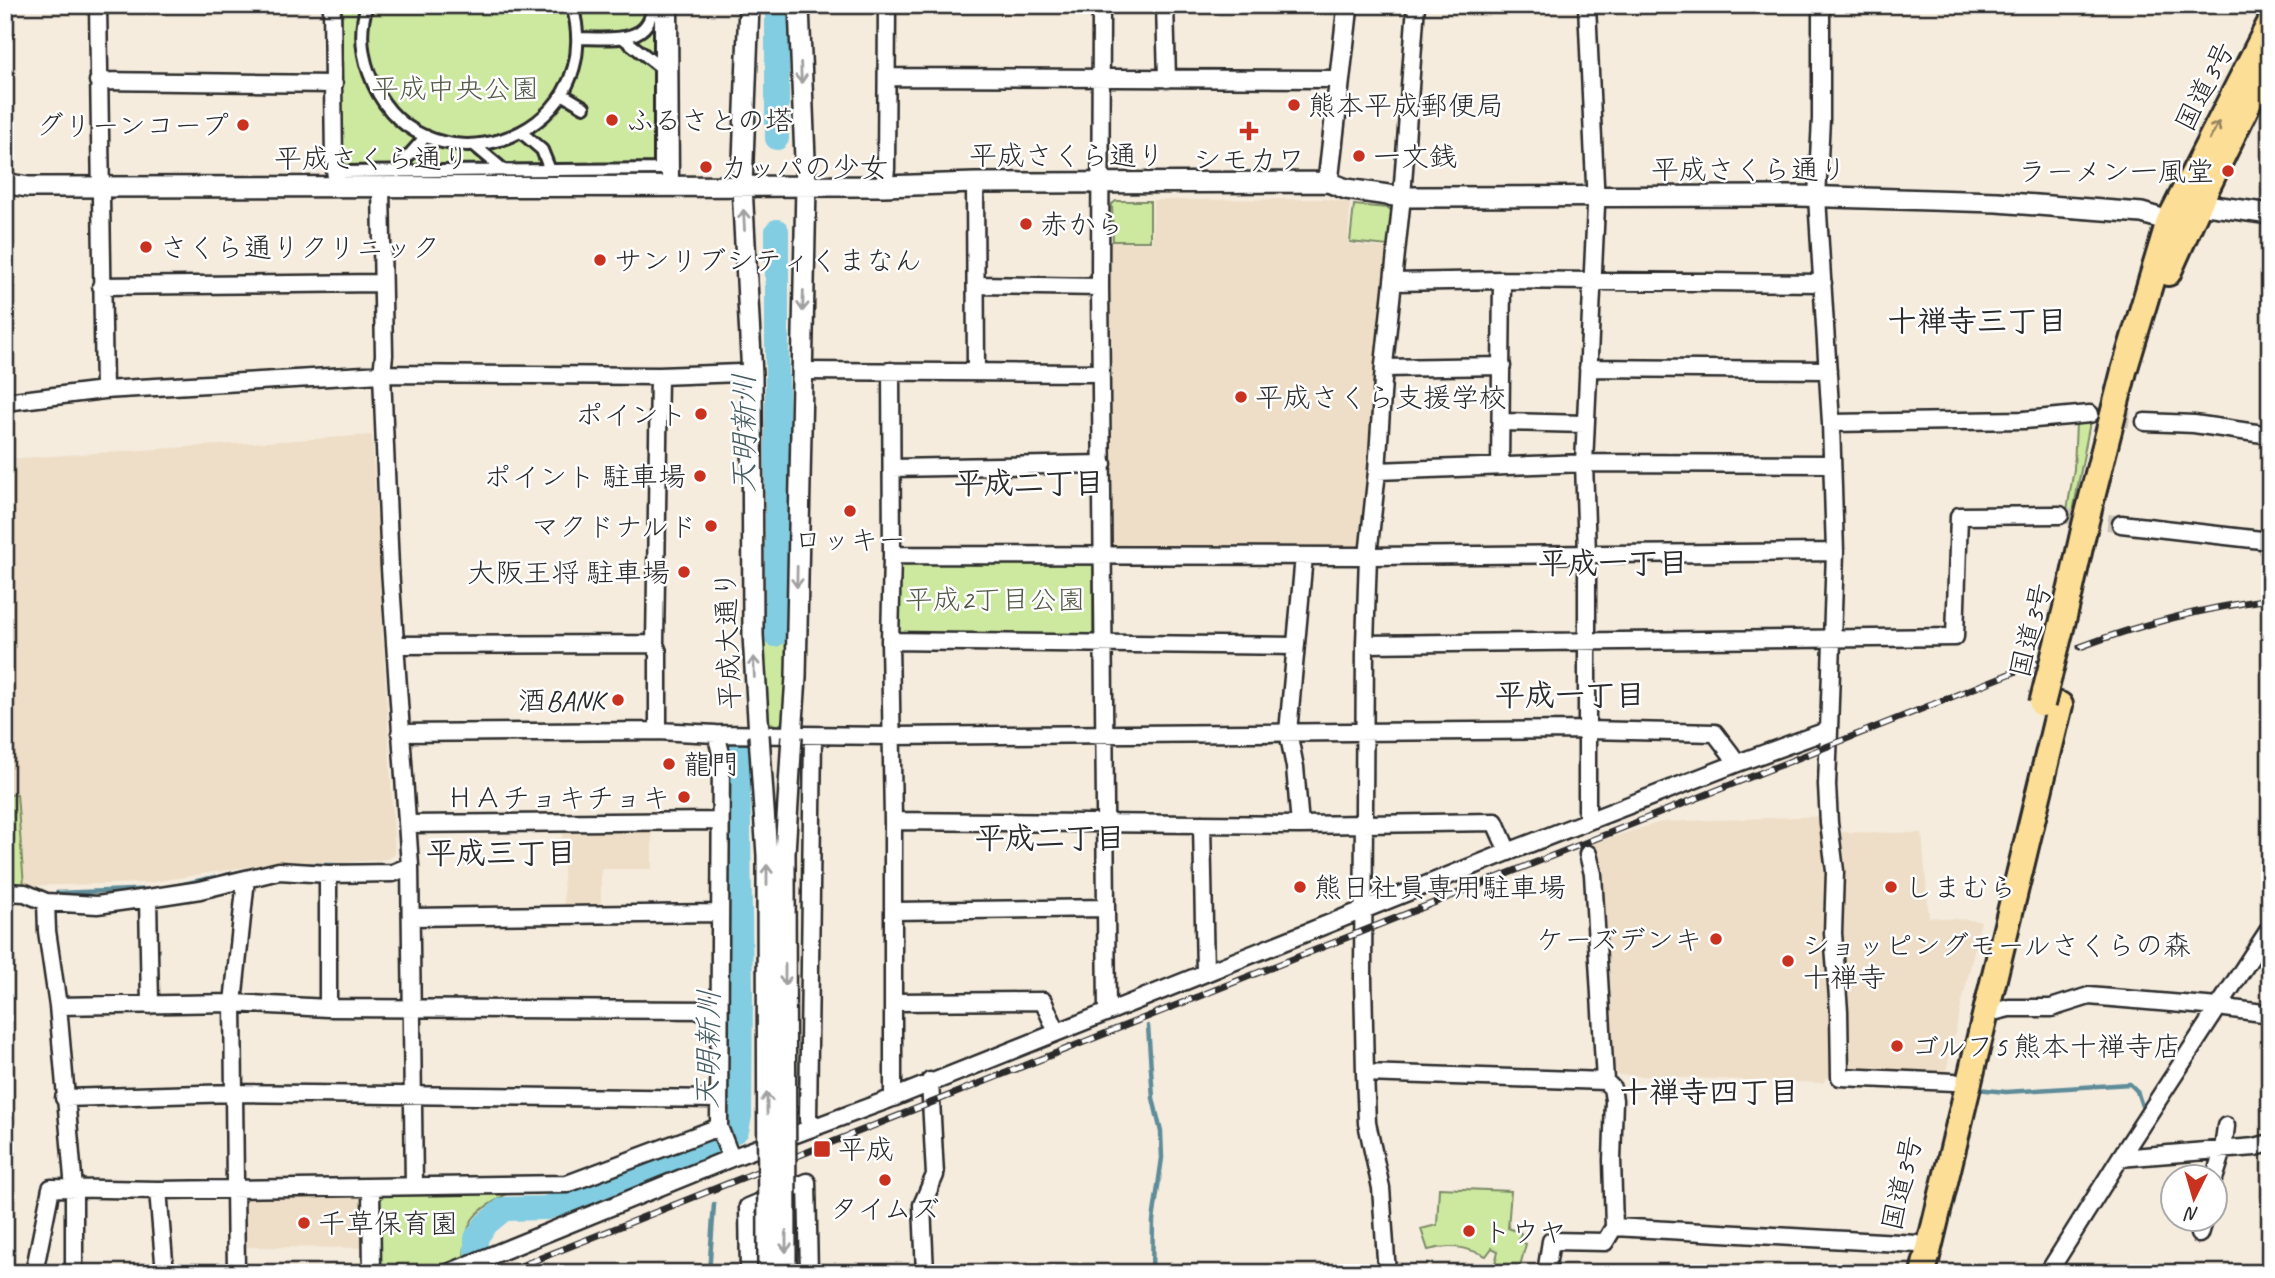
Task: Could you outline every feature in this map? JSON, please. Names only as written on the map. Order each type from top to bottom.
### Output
[{"type":"highway","name":"国道3号","points":[[2076,594],[2085,525],[2124,371],[2169,221],[2270,23]]},
{"type":"highway","name":"国道3号","points":[[1923,1273],[1985,1014],[2076,594],[2151,322],[2171,263],[2270,59]]},
{"type":"highway","name":"国道3号","points":[[1910,1273],[1954,1082],[2051,704]]},
{"type":"street","points":[[98,5],[104,390]]},
{"type":"street","points":[[332,5],[334,161],[339,179],[398,172],[550,170],[665,175]]},
{"type":"street","points":[[368,5],[363,18],[362,55],[375,90],[398,119],[426,136],[467,146],[504,140],[521,132],[537,122],[562,94],[576,60],[578,26],[572,5]]},
{"type":"street","points":[[577,38],[623,38],[636,34],[652,17],[652,5]]},
{"type":"street","points":[[660,5],[665,175]]},
{"type":"street","points":[[665,175],[669,5]]},
{"type":"street","name":"平成大通り","points":[[749,5],[742,186],[752,376],[753,635],[767,855],[768,1273]]},
{"type":"street","points":[[786,1273],[785,853],[796,663],[806,185],[799,5]]},
{"type":"street","points":[[884,186],[887,5]]},
{"type":"street","points":[[1101,5],[1100,287],[1107,1012]]},
{"type":"street","points":[[1165,5],[1167,79]]},
{"type":"street","points":[[1328,182],[1348,5]]},
{"type":"street","points":[[1387,1273],[1381,1188],[1367,1123],[1363,731],[1368,556],[1402,197],[1416,5]]},
{"type":"street","points":[[1587,5],[1595,196],[1584,463],[1587,554],[1587,821]]},
{"type":"street","points":[[1821,5],[1821,119],[1817,197],[1831,423],[1835,552],[1827,785],[1835,871],[1833,933],[1839,1011],[1840,1077],[1954,1082]]},
{"type":"street","points":[[623,38],[660,67]]},
{"type":"street","points":[[887,77],[1340,79]]},
{"type":"street","points":[[98,81],[334,84]]},
{"type":"street","points":[[562,94],[584,107]]},
{"type":"street","points":[[521,132],[542,150],[550,170]]},
{"type":"street","points":[[398,172],[403,162],[426,136]]},
{"type":"street","points":[[474,145],[505,171]]},
{"type":"street","name":"平成さくら通り","points":[[5,179],[17,187],[339,179],[381,186],[665,175],[742,186],[1328,182],[1346,189],[1402,197],[1817,197],[1997,202],[2142,213],[2169,221]]},
{"type":"street","points":[[975,183],[976,372]]},
{"type":"street","points":[[381,186],[384,355],[382,374],[412,917],[414,1186]]},
{"type":"street","points":[[2169,221],[2199,204],[2270,214]]},
{"type":"street","points":[[1394,282],[1502,280],[1823,283]]},
{"type":"street","points":[[1500,466],[1502,280]]},
{"type":"street","points":[[102,286],[381,283]]},
{"type":"street","points":[[976,285],[1100,287]]},
{"type":"street","points":[[1384,368],[1502,366]]},
{"type":"street","points":[[1588,368],[1828,370]]},
{"type":"street","points":[[801,371],[1101,373]]},
{"type":"street","points":[[891,372],[892,1098]]},
{"type":"street","points":[[5,402],[104,390],[382,374],[659,376],[740,373],[752,376]]},
{"type":"street","points":[[658,731],[658,652],[655,644],[659,376]]},
{"type":"street","points":[[1831,423],[2024,420],[2090,414]]},
{"type":"street","points":[[1502,422],[1585,424]]},
{"type":"street","points":[[2145,422],[2194,424],[2270,435]]},
{"type":"street","points":[[1377,471],[1584,463],[1831,464]]},
{"type":"street","points":[[892,468],[1102,464]]},
{"type":"street","points":[[1365,644],[1955,637],[1959,516],[2060,515]]},
{"type":"street","points":[[2120,524],[2270,541]]},
{"type":"street","points":[[892,555],[1368,556],[1835,552]]},
{"type":"street","points":[[1300,825],[1295,767],[1287,732],[1304,556]]},
{"type":"street","points":[[890,641],[1295,646]]},
{"type":"street","points":[[395,645],[655,644]]},
{"type":"street","points":[[400,733],[658,731],[792,736],[892,736],[1588,730],[1715,733],[1735,764]]},
{"type":"street","points":[[448,1273],[1364,908],[1829,730]]},
{"type":"street","points":[[716,734],[721,752],[719,1126],[731,1158]]},
{"type":"street","points":[[813,736],[808,1120],[818,1126]]},
{"type":"street","points":[[407,824],[720,821]]},
{"type":"street","points":[[893,821],[1300,825],[1495,822],[1508,852]]},
{"type":"street","points":[[1202,824],[1205,973]]},
{"type":"street","points":[[1546,1273],[1551,1241],[1605,1242],[1614,1227],[1614,1100],[1612,1088],[1605,1081],[1593,873],[1588,855]]},
{"type":"street","points":[[5,891],[25,893],[46,902],[97,905],[200,890],[279,871],[328,874],[393,873],[410,866]]},
{"type":"street","points":[[328,874],[328,1008]]},
{"type":"street","points":[[236,1273],[233,1003],[246,879]]},
{"type":"street","points":[[148,898],[150,1005]]},
{"type":"street","points":[[46,902],[74,1189],[74,1273]]},
{"type":"street","points":[[893,911],[1106,908]]},
{"type":"street","points":[[412,917],[719,913]]},
{"type":"street","points":[[2048,1273],[2270,928]]},
{"type":"street","points":[[1985,1014],[2009,1008],[2050,1007],[2089,996],[2270,1014]]},
{"type":"street","points":[[893,1002],[1043,1001],[1057,1032]]},
{"type":"street","points":[[58,1006],[233,1003],[328,1008],[719,1010]]},
{"type":"street","points":[[1365,1073],[1605,1081]]},
{"type":"street","points":[[925,1273],[922,1205],[935,1174],[930,1082]]},
{"type":"street","points":[[64,1098],[235,1093],[719,1099]]},
{"type":"street","points":[[34,1273],[51,1188],[158,1190],[567,1184],[719,1126]]},
{"type":"street","points":[[2219,1162],[2226,1126]]},
{"type":"street","points":[[2120,1158],[2255,1147],[2270,1143]]},
{"type":"street","points":[[749,1273],[748,1207],[807,1182],[809,1273]]},
{"type":"street","points":[[371,1186],[372,1273]]},
{"type":"street","points":[[158,1190],[165,1273]]},
{"type":"street","points":[[1614,1227],[1917,1244]]},
{"type":"shaded area","name":"平成さくら支援学校","points":[[1326,199],[1350,203],[1348,244],[1387,248],[1360,547],[1110,547],[1107,242],[1152,243],[1153,200]]},
{"type":"shaded area","points":[[372,435],[395,855],[387,859],[342,863],[283,861],[147,883],[24,886],[17,794],[5,795],[5,459]]},
{"type":"shaded area","name":"ショッピングモールさくらの森 十禅寺","points":[[1822,816],[1833,832],[1922,833],[1929,917],[1981,921],[1945,1076],[1829,1075],[1823,1083],[1614,1075],[1598,878],[1587,845],[1661,822]]},
{"type":"shaded area","points":[[652,821],[652,869],[601,869],[601,915],[564,915],[562,822]]},
{"type":"shaded area","name":"千草保育園","points":[[244,1194],[364,1195],[368,1248],[242,1247],[240,1198]]},
{"type":"green space","name":"平成中央公園","points":[[342,5],[662,5],[664,169],[341,172]]},
{"type":"green space","points":[[1116,201],[1150,201],[1150,241],[1113,241],[1112,204]]},
{"type":"green space","points":[[1354,205],[1388,208],[1392,211],[1388,246],[1350,242]]},
{"type":"green space","points":[[2090,422],[2073,512],[2067,510],[2074,469],[2076,423]]},
{"type":"green space","name":"平成2丁目公園","points":[[901,561],[1090,561],[1093,566],[1093,634],[1089,638],[902,638],[896,632],[896,566]]},
{"type":"green space","points":[[761,635],[790,635],[786,719],[778,726],[768,722]]},
{"type":"green space","points":[[17,794],[24,886],[5,885],[5,795]]},
{"type":"green space","name":"トウヤ","points":[[1439,1188],[1511,1191],[1508,1228],[1521,1233],[1519,1240],[1526,1244],[1518,1273],[1493,1273],[1498,1251],[1492,1248],[1486,1256],[1458,1247],[1428,1250],[1421,1229],[1437,1225]]},
{"type":"green space","points":[[376,1192],[510,1192],[488,1205],[470,1223],[464,1258],[430,1273],[376,1273]]},
{"type":"waterway","name":"天明新川","points":[[777,5],[777,138]]},
{"type":"waterway","name":"天明新川","points":[[775,635],[777,231]]},
{"type":"waterway","name":"天明新川","points":[[476,1254],[476,1238],[486,1224],[504,1209],[546,1208],[648,1176],[737,1130],[740,1116],[741,992],[738,747]]},
{"type":"waterway","points":[[279,864],[375,866]]},
{"type":"waterway","points":[[226,875],[246,871]]},
{"type":"waterway","points":[[170,887],[215,877]]},
{"type":"waterway","points":[[57,893],[158,889]]},
{"type":"waterway","points":[[1148,1026],[1153,1098],[1161,1132],[1162,1158],[1153,1221],[1152,1273]]},
{"type":"waterway","points":[[1977,1089],[2006,1092],[2130,1084],[2137,1091],[2143,1109]]},
{"type":"waterway","points":[[709,1273],[714,1204]]},
{"type":"tunnel","points":[[2090,414],[2145,422]]},
{"type":"tunnel","points":[[2060,515],[2121,524]]},
{"type":"railway","points":[[2080,647],[2173,618],[2270,599]]},
{"type":"railway","points":[[503,1273],[2042,661]]},
{"type":"place","name":"熊本平成郵便局","points":[[1294,105]]},
{"type":"place","name":"ふるさとの塔","points":[[612,120]]},
{"type":"place","name":"グリーンコープ","points":[[243,125]]},
{"type":"place","name":"シモカワ","points":[[1249,131]]},
{"type":"place","name":"一文銭","points":[[1359,156]]},
{"type":"place","name":"カッパの少女","points":[[706,167]]},
{"type":"place","name":"ラーメン一風堂","points":[[2228,171]]},
{"type":"place","name":"赤から","points":[[1026,224]]},
{"type":"place","name":"さくら通りクリニック","points":[[146,247]]},
{"type":"place","name":"サンリブシティくまなん","points":[[600,260]]},
{"type":"place","name":"平成さくら支援学校","points":[[1241,397]]},
{"type":"place","name":"ポイント","points":[[701,414]]},
{"type":"place","name":"ポイント 駐車場","points":[[700,476]]},
{"type":"place","name":"ロッキー","points":[[850,511]]},
{"type":"place","name":"マクドナルド","points":[[711,526]]},
{"type":"place","name":"大阪王将 駐車場","points":[[684,572]]},
{"type":"place","name":"酒BANK","points":[[618,700]]},
{"type":"place","name":"龍門","points":[[669,764]]},
{"type":"place","name":"ＨＡチョキチョキ","points":[[684,797]]},
{"type":"place","name":"熊日社員専用駐車場","points":[[1300,887]]},
{"type":"place","name":"しまむら","points":[[1891,887]]},
{"type":"place","name":"ケーズデンキ","points":[[1716,939]]},
{"type":"place","name":"ショッピングモールさくらの森 十禅寺","points":[[1788,961]]},
{"type":"place","name":"ゴルフ5 熊本十禅寺店","points":[[1897,1046]]},
{"type":"place","name":"平成","points":[[822,1149]]},
{"type":"place","name":"タイムズ","points":[[885,1180]]},
{"type":"place","name":"千草保育園","points":[[304,1223]]},
{"type":"place","name":"トウヤ","points":[[1469,1231]]},
{"type":"district","name":"十禅寺三丁目","points":[[1977,321]]},
{"type":"district","name":"平成二丁目","points":[[1029,483]]},
{"type":"district","name":"平成一丁目","points":[[1613,563]]},
{"type":"district","name":"平成一丁目","points":[[1570,695]]},
{"type":"district","name":"平成二丁目","points":[[1050,838]]},
{"type":"district","name":"平成三丁目","points":[[501,853]]},
{"type":"district","name":"十禅寺四丁目","points":[[1709,1092]]}]
